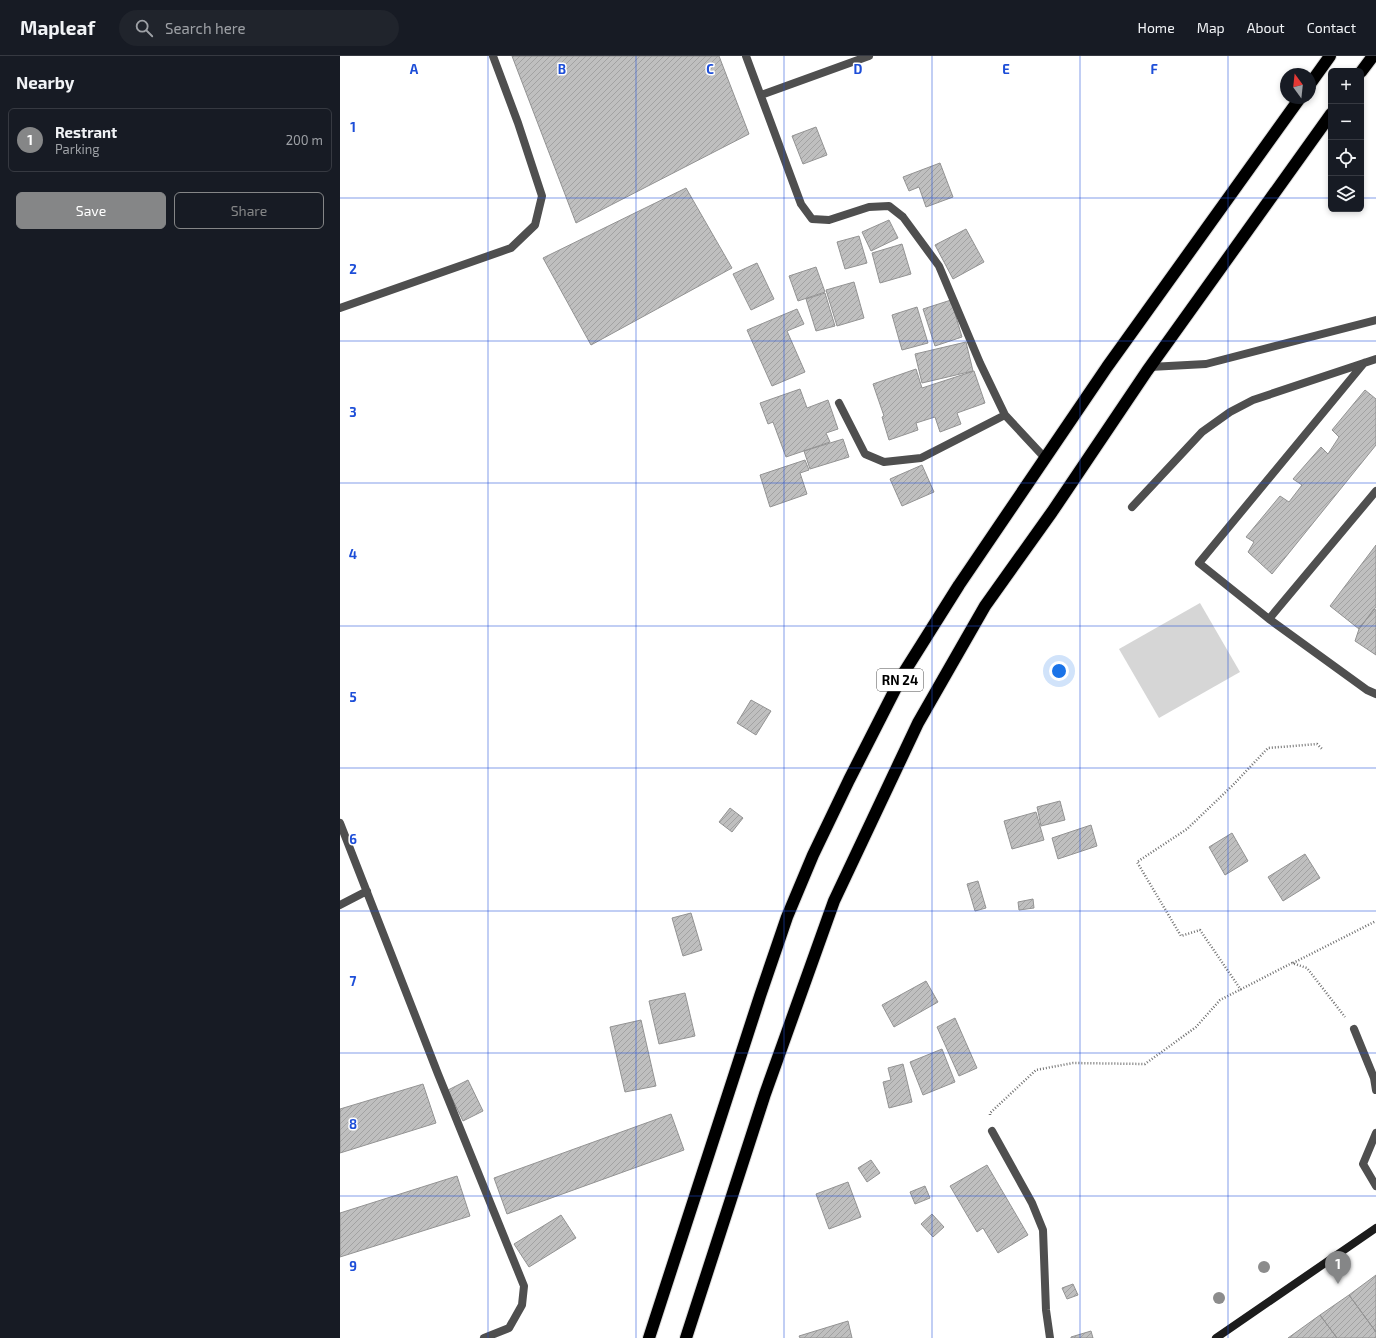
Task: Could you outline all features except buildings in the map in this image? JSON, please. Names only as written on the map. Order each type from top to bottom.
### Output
[{"type":"highway","points":[[1316,76],[1330,56]]},
{"type":"highway","points":[[1364,68],[1373,56]]},
{"type":"highway","name":"RN 24","points":[[648,1338],[787,917],[813,855],[903,674],[959,585],[1106,367],[1296,104]]},
{"type":"highway","name":"RN 24","points":[[686,1338],[765,1094],[834,901],[918,723],[985,606],[1150,367],[1328,118]]},
{"type":"main road","points":[[1216,1338],[1376,1228]]},
{"type":"street","points":[[340,308],[511,248],[534,225],[542,196],[518,123],[493,56]]},
{"type":"street","points":[[746,56],[801,204],[812,219],[829,220],[869,207],[882,206],[889,206],[903,217],[939,266],[980,363],[1005,414],[1045,458]]},
{"type":"street","points":[[761,95],[869,56]]},
{"type":"street","points":[[1150,367],[1206,364],[1376,320]]},
{"type":"street","points":[[1132,507],[1202,432],[1230,412],[1253,400],[1376,359]]},
{"type":"street","points":[[1364,363],[1200,563],[1269,619],[1367,690],[1376,694]]},
{"type":"street","points":[[839,403],[864,454],[884,462],[921,458],[1005,414]]},
{"type":"street","points":[[1269,619],[1376,491]]},
{"type":"street","points":[[340,823],[438,1074],[524,1286],[522,1305],[509,1328],[484,1338]]},
{"type":"street","points":[[340,905],[367,891]]},
{"type":"street","points":[[1354,1029],[1374,1078],[1376,1090]]},
{"type":"street","points":[[992,1131],[1032,1203],[1043,1230],[1046,1310],[1050,1338]]},
{"type":"street","points":[[1376,1133],[1363,1164],[1376,1186]]},
{"type":"path","points":[[1240,990],[1200,930],[1181,936],[1137,862],[1187,829],[1233,785],[1268,748],[1317,744],[1322,749]]},
{"type":"path","points":[[992,1131],[990,1113],[1036,1070],[1073,1063],[1146,1064],[1196,1026],[1220,1000],[1376,921]]},
{"type":"path","points":[[1292,963],[1307,968],[1354,1029]]},
{"type":"shaded area","points":[[1200,603],[1240,672],[1159,718],[1119,649]]},
{"type":"place","name":"Restrant","points":[[1338,1284]]}]
